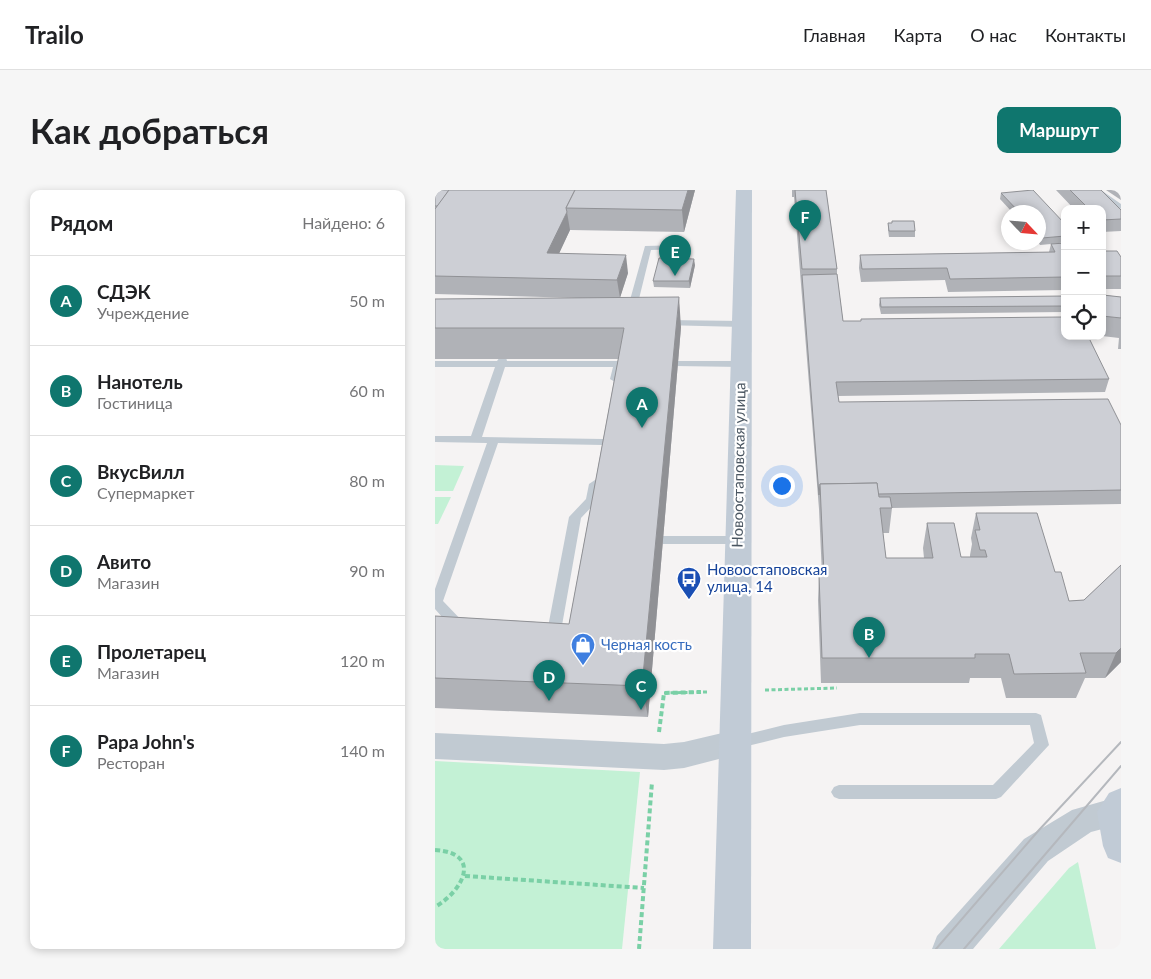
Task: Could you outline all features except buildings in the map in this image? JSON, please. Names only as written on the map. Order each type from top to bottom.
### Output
[{"type":"main road","name":"Новоостаповская улица","points":[[732,949],[744,190]]},
{"type":"main road","points":[[1118,808],[1121,846]]},
{"type":"street","points":[[435,746],[664,757],[684,755],[735,743]]},
{"type":"street","points":[[950,949],[1036,850],[1083,820],[1118,808]]},
{"type":"lane","points":[[1096,190],[1121,207]]},
{"type":"lane","points":[[614,303],[634,304],[648,248],[682,247]]},
{"type":"lane","points":[[657,323],[742,324]]},
{"type":"lane","points":[[475,440],[503,361]]},
{"type":"lane","points":[[435,364],[503,361],[618,364],[612,393]]},
{"type":"lane","points":[[678,364],[741,364]]},
{"type":"lane","points":[[435,439],[603,442]]},
{"type":"lane","points":[[467,636],[436,601],[495,440]]},
{"type":"lane","points":[[534,632],[553,631],[576,538],[575,517],[593,500],[598,471]]},
{"type":"lane","points":[[663,540],[738,540]]},
{"type":"lane","points":[[735,743],[784,731],[860,719],[1036,719],[1042,745],[996,792],[839,792]]},
{"type":"path","points":[[435,850],[451,850],[458,854],[463,860],[465,876],[457,892],[450,899],[435,907]]},
{"type":"path","points":[[465,876],[644,888]]},
{"type":"green space","points":[[435,465],[464,466],[453,491],[435,491]]},
{"type":"green space","points":[[435,497],[451,497],[438,524],[435,524]]},
{"type":"green space","points":[[435,761],[640,772],[622,949],[435,949]]},
{"type":"green space","points":[[1078,862],[1096,949],[999,949],[1069,868]]},
{"type":"tram line","points":[[936,949],[1039,830],[1121,742]]},
{"type":"tram line","points":[[964,949],[1121,766]]},
{"type":"place","name":"Papa John's","points":[[805,241]]},
{"type":"place","name":"Пролетарец","points":[[675,276]]},
{"type":"place","name":"СДЭК","points":[[642,428]]},
{"type":"place","name":"Новоостаповская улица, 14","points":[[689,600]]},
{"type":"place","name":"Нанотель","points":[[869,658]]},
{"type":"place","name":"Черная кость","points":[[583,666]]},
{"type":"place","name":"Авито","points":[[549,701]]},
{"type":"place","name":"ВкусВилл","points":[[641,710]]}]
